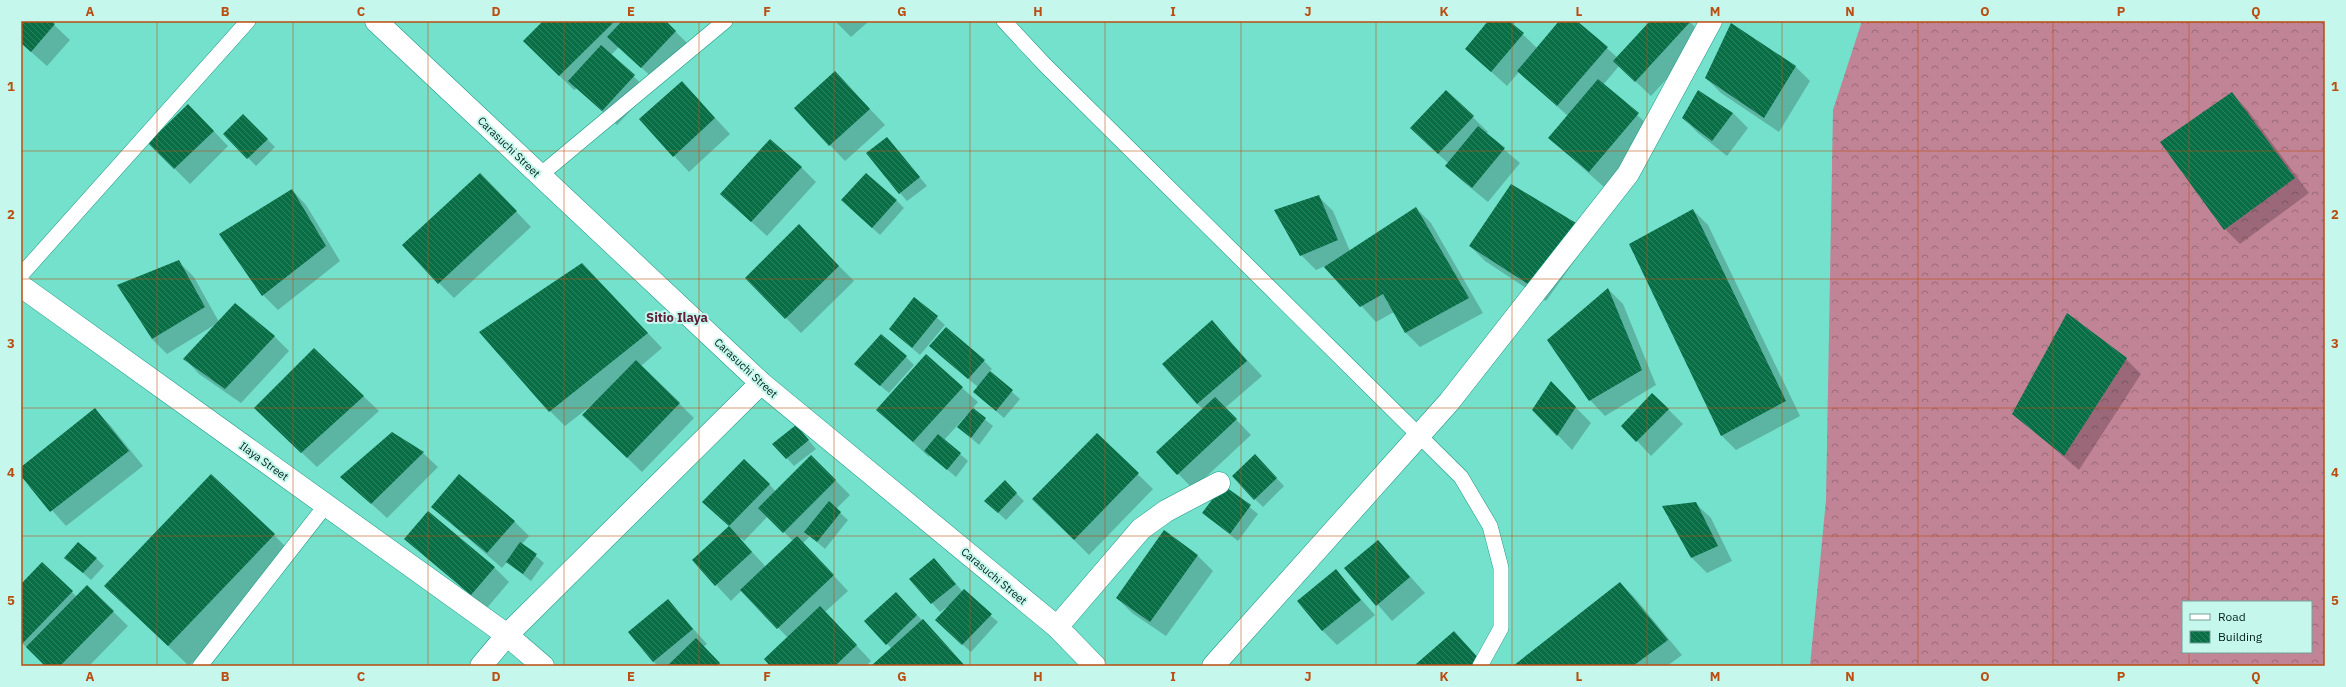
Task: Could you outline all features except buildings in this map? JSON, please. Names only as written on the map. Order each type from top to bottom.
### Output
[{"type":"street","name":"Carasuchi Street","points":[[376,21],[539,176],[761,383],[1057,627],[1095,666]]},
{"type":"street","points":[[1213,666],[1449,402],[1628,174],[1711,21]]},
{"type":"street","name":"Ilaya Street","points":[[21,286],[507,635],[543,666]]},
{"type":"street","points":[[481,666],[507,635],[761,383]]},
{"type":"street","points":[[1057,627],[1141,529],[1158,515],[1219,483]]},
{"type":"lane","points":[[21,275],[248,21]]},
{"type":"lane","points":[[539,176],[725,21]]},
{"type":"lane","points":[[1004,21],[1045,65],[1461,476],[1490,526],[1501,568],[1501,628],[1480,666]]},
{"type":"lane","points":[[200,666],[326,505]]},
{"type":"green space","points":[[1862,21],[2325,21],[2325,666],[1810,666],[1826,500],[1833,110]]},
{"type":"district","name":"Sitio Ilaya","points":[[677,317]]}]
